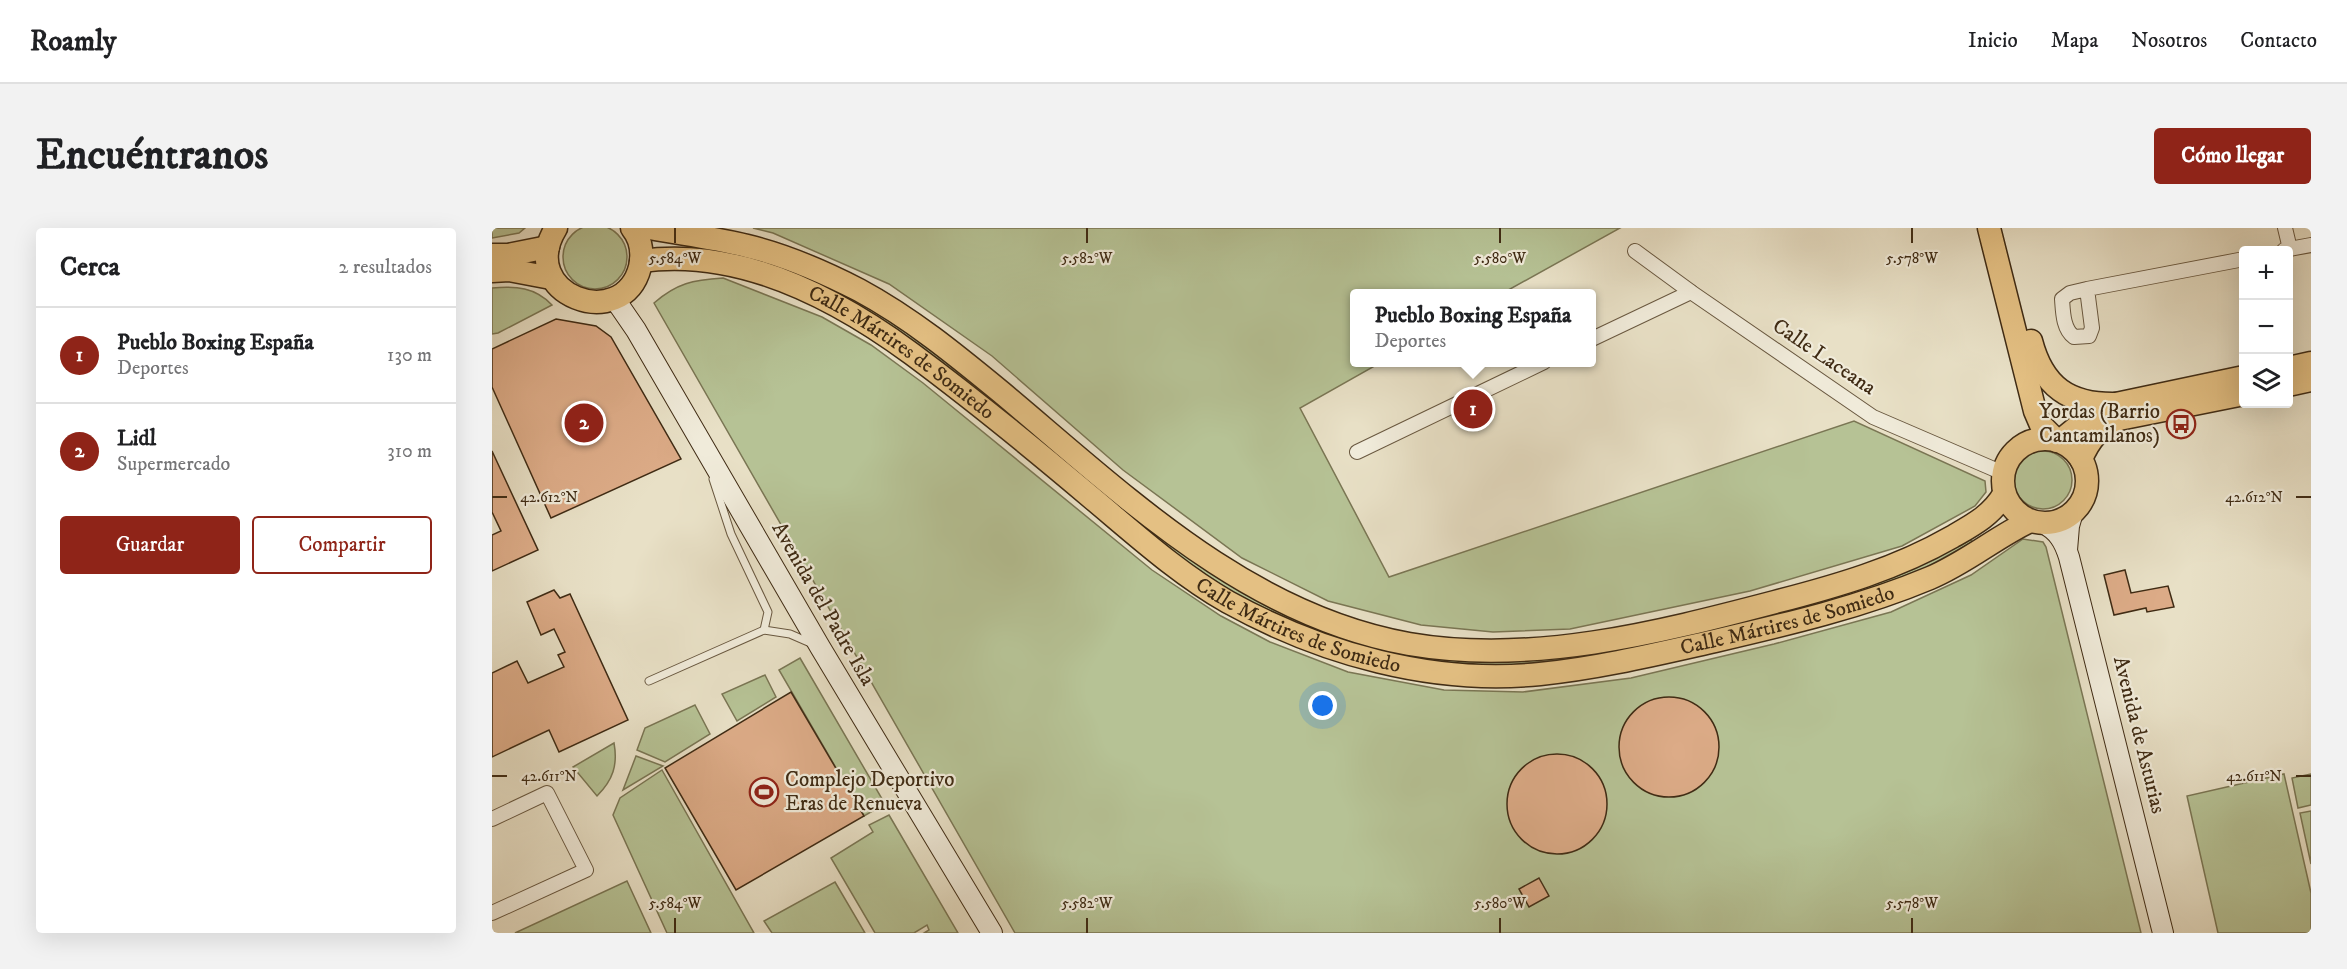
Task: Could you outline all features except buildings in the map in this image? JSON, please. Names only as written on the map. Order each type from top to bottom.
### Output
[{"type":"main road","points":[[552,237],[547,263],[551,278],[560,289],[572,298],[585,301],[607,301],[614,298],[632,282],[638,272],[641,261],[640,243],[632,228]]},
{"type":"main road","name":"Calle Mártires de Somiedo","points":[[650,228],[750,246],[789,259],[860,291],[931,337],[1182,540],[1235,577],[1291,606],[1329,622],[1408,644],[1479,651],[1544,649],[1642,633],[1747,610],[1843,584],[1923,554],[1975,524],[1996,507],[2004,483]]},
{"type":"main road","points":[[1989,228],[2034,411],[2041,425],[2059,441],[2068,446],[2081,459],[2086,473],[2087,487],[2082,501],[2073,512],[2054,522],[2037,522],[2014,510],[2004,483],[2013,452],[2023,445],[2046,439],[2059,441],[2098,410],[2116,404],[2239,378]]},
{"type":"main road","points":[[492,255],[508,255],[552,237]]},
{"type":"main road","name":"Calle Mártires de Somiedo","points":[[641,261],[681,257],[737,266],[776,278],[835,304],[889,337],[959,389],[1171,564],[1227,601],[1312,641],[1366,659],[1405,667],[1473,674],[1537,674],[1661,653],[1844,609],[1934,577],[1989,546],[2013,529],[2037,522]]},
{"type":"main road","points":[[1996,260],[2012,277],[2036,360],[2043,372],[2060,390],[2073,398],[2093,404],[2116,404]]},
{"type":"main road","points":[[492,271],[509,270],[551,278]]},
{"type":"main road","name":"Avenida del Padre Isla","points":[[614,298],[636,330],[819,647],[992,933]]},
{"type":"main road","points":[[2293,367],[2311,363]]},
{"type":"main road","points":[[2293,384],[2311,380]]},
{"type":"main road","points":[[2081,459],[2090,440],[2102,428],[2119,419],[2239,395]]},
{"type":"main road","points":[[2023,445],[2031,431],[2034,411]]},
{"type":"main road","name":"Avenida de Asturias","points":[[2073,512],[2068,525],[2067,550],[2163,933]]},
{"type":"main road","name":"Avenida de Asturias","points":[[2037,522],[2055,530],[2067,550]]},
{"type":"street","points":[[2285,228],[2287,246]]},
{"type":"street","points":[[2293,249],[2311,245]]},
{"type":"street","name":"Calle Laceana","points":[[1635,251],[1873,417],[2004,483]]},
{"type":"street","points":[[2087,289],[2239,259]]},
{"type":"street","points":[[1596,337],[1691,292]]},
{"type":"street","points":[[1357,452],[1536,367]]},
{"type":"street","points":[[492,819],[547,793],[586,870],[492,913]]},
{"type":"lane","points":[[699,439],[731,534],[768,612],[764,630]]},
{"type":"lane","points":[[649,681],[764,630],[790,634],[819,647]]},
{"type":"green space","points":[[589,225],[601,225],[618,234],[625,245],[627,257],[625,269],[618,280],[601,289],[589,289],[577,284],[568,275],[563,263],[563,251],[568,239],[577,230]]},
{"type":"green space","points":[[492,228],[525,228],[519,233],[492,238]]},
{"type":"green space","points":[[753,228],[1620,228],[1510,289],[1350,289],[1350,367],[1373,367],[1300,408],[1389,577],[1854,421],[1985,481],[1986,492],[1975,506],[1902,546],[1750,591],[1570,629],[1493,632],[1421,625],[1328,601],[1242,558],[1123,470],[992,356],[889,284],[773,233]]},
{"type":"green space","points":[[689,242],[746,254],[839,290],[912,334],[1267,605],[1531,659],[1970,538],[1972,542],[1920,571],[1844,599],[1601,655],[1511,665],[1467,665],[1401,658],[1319,634],[1243,599],[1177,555],[933,357],[704,250],[689,248]]},
{"type":"green space","points":[[723,278],[822,317],[871,345],[923,383],[1152,570],[1221,616],[1270,642],[1348,672],[1444,690],[1523,692],[1631,678],[1774,644],[1891,612],[1971,575],[2023,539],[2043,542],[2141,933],[1015,933],[654,303],[670,291],[686,284]]},
{"type":"green space","points":[[492,288],[525,289],[539,294],[552,305],[492,334]]},
{"type":"green space","points":[[2043,451],[2059,456],[2067,464],[2072,480],[2067,496],[2059,504],[2043,509],[2027,504],[2019,496],[2014,480],[2019,464],[2027,456]]},
{"type":"green space","points":[[800,658],[885,804],[864,816],[779,670]]},
{"type":"green space","points":[[765,675],[776,697],[737,721],[722,694]]},
{"type":"green space","points":[[695,705],[710,734],[665,762],[637,750],[645,728]]},
{"type":"green space","points":[[614,743],[613,772],[597,796],[573,767]]},
{"type":"green space","points":[[636,756],[663,766],[623,790]]},
{"type":"green space","points":[[662,770],[754,933],[667,933],[613,815],[620,798]]},
{"type":"green space","points":[[2284,774],[2311,893],[2311,933],[2218,933],[2187,796]]},
{"type":"green space","points":[[2311,774],[2311,805],[2298,808],[2292,778]]},
{"type":"green space","points":[[2311,811],[2311,864],[2300,813]]},
{"type":"green space","points":[[889,815],[958,933],[924,933],[929,930],[927,925],[914,933],[875,933],[831,858],[873,832],[869,825]]},
{"type":"green space","points":[[627,881],[651,933],[515,933]]},
{"type":"green space","points":[[835,882],[865,933],[772,933],[764,921]]},
{"type":"place","name":"Pueblo Boxing España","points":[[1473,409]]},
{"type":"place","name":"Lidl","points":[[584,423]]},
{"type":"place","name":"Yordas (Barrio Cantamilanos)","points":[[2181,424]]},
{"type":"place","name":"Complejo Deportivo Eras de Renueva","points":[[764,792]]}]
